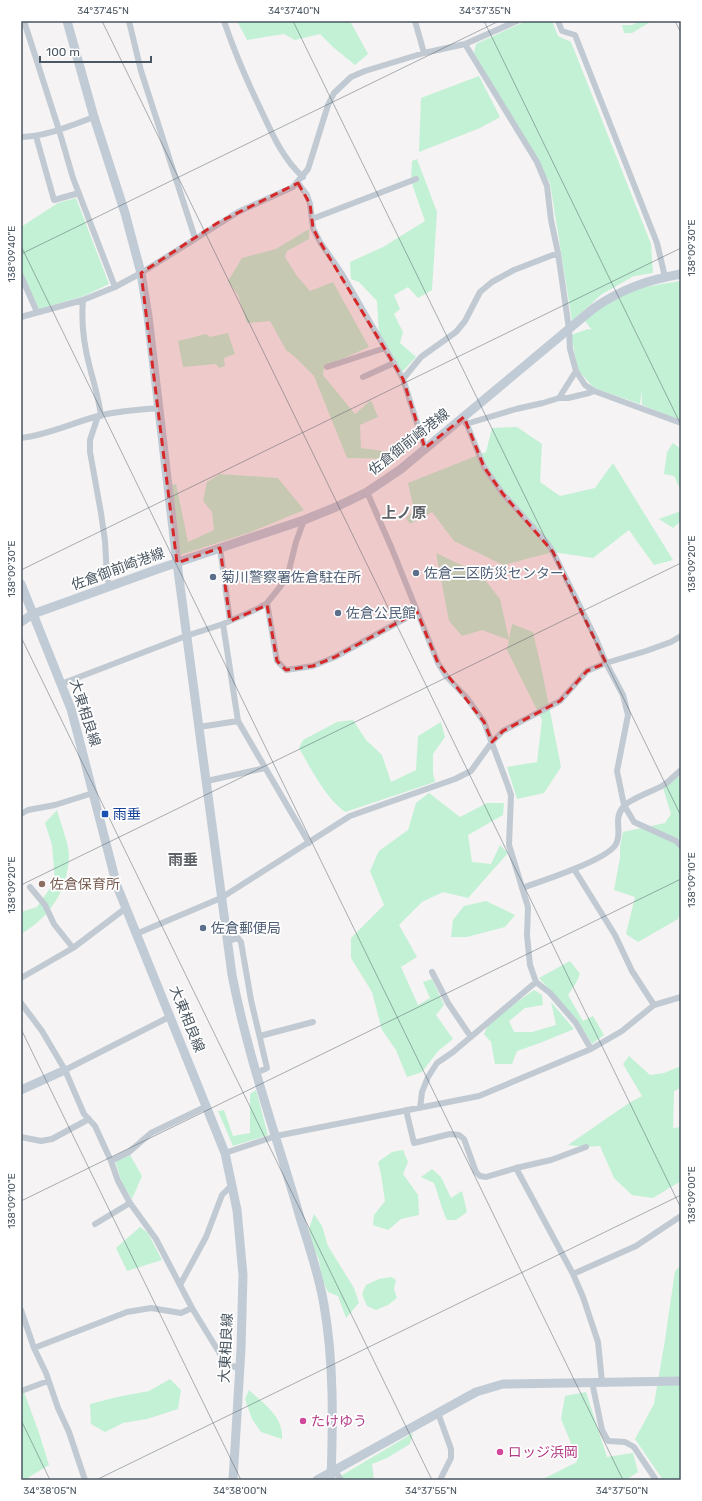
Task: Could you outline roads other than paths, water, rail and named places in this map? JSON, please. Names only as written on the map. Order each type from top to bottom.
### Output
[{"type":"street","points":[[24,21],[73,178],[115,287]]},
{"type":"street","points":[[67,21],[94,117],[125,213],[141,273],[148,316],[186,636],[207,781],[227,941],[239,1012],[324,1304],[331,1376],[332,1474]]},
{"type":"street","points":[[129,21],[143,79],[195,238]]},
{"type":"street","points":[[224,21],[251,88],[273,136],[300,180],[307,195],[310,204],[313,228],[320,242],[342,274],[403,379],[426,448]]},
{"type":"street","points":[[415,21],[424,53]]},
{"type":"street","points":[[21,317],[83,300],[115,287],[141,273],[238,212],[294,188],[308,169],[328,105],[334,93],[351,77],[365,71],[424,53],[465,44],[517,21]]},
{"type":"street","points":[[558,21],[562,31],[575,35],[657,243],[666,276]]},
{"type":"street","points":[[465,44],[537,162],[547,186],[551,220],[558,253],[570,349],[576,371],[585,386],[594,391],[681,423]]},
{"type":"street","points":[[21,137],[36,136],[59,130],[94,117]]},
{"type":"street","points":[[36,136],[54,200],[79,193]]},
{"type":"street","points":[[312,219],[416,179]]},
{"type":"street","points":[[403,379],[421,357],[456,332],[465,321],[480,292],[492,282],[514,270],[558,253]]},
{"type":"street","name":"佐倉御前崎港線","points":[[21,622],[33,614],[304,520],[367,492],[400,470],[426,448],[465,421],[568,329],[612,295],[647,281],[681,274]]},
{"type":"street","points":[[21,276],[37,312]]},
{"type":"street","points":[[83,300],[82,320],[86,353],[99,399],[99,416],[90,440],[90,452],[101,513],[105,541],[107,577],[110,587]]},
{"type":"street","points":[[327,367],[385,348]]},
{"type":"street","points":[[363,377],[394,363]]},
{"type":"street","points":[[559,398],[576,371]]},
{"type":"street","points":[[594,391],[465,421],[484,466],[503,494],[548,544],[553,552],[623,695],[628,715],[617,771],[624,805],[634,822],[676,841],[681,846]]},
{"type":"street","points":[[21,438],[50,432],[99,416],[159,408]]},
{"type":"street","points":[[367,492],[438,663],[446,676],[467,698],[484,722],[511,796],[509,845],[528,907],[527,935],[530,965],[536,982],[550,993],[576,1023],[591,1049]]},
{"type":"street","points":[[61,684],[186,636],[223,624],[267,603],[288,574],[296,542],[304,520]]},
{"type":"street","points":[[220,548],[230,621]]},
{"type":"street","name":"大東相良線","points":[[21,584],[61,684],[79,738],[117,886],[171,1016],[225,1153],[240,1233],[243,1275],[233,1480]]},
{"type":"street","points":[[267,603],[277,661],[286,670],[313,666],[335,657],[417,612]]},
{"type":"street","points":[[223,624],[238,721],[309,843]]},
{"type":"street","points":[[136,934],[221,898],[350,816],[455,779],[471,770],[492,742],[503,731],[560,701],[587,671],[606,663],[671,642],[681,636]]},
{"type":"street","points":[[199,727],[238,721]]},
{"type":"street","points":[[207,781],[265,768]]},
{"type":"street","points":[[522,888],[574,869],[611,851],[617,843],[617,816],[624,805],[664,785],[681,770]]},
{"type":"street","points":[[21,814],[28,810],[55,805],[93,793]]},
{"type":"street","points":[[574,869],[615,935],[632,971],[654,1005]]},
{"type":"street","points":[[30,887],[45,905],[54,924],[73,948]]},
{"type":"street","points":[[21,978],[73,948],[126,908]]},
{"type":"street","points":[[227,941],[238,938],[241,942],[251,1000],[267,1068],[256,1073]]},
{"type":"street","points":[[432,972],[448,1002],[471,1037]]},
{"type":"street","points":[[420,1108],[422,1092],[428,1077],[437,1063],[453,1052],[536,982]]},
{"type":"street","points":[[225,1153],[276,1136],[479,1096],[591,1049],[622,1031],[654,1005],[681,997]]},
{"type":"street","points":[[21,1003],[42,1031],[65,1070],[84,1114],[95,1126],[111,1161],[118,1181],[130,1203],[156,1239],[192,1308],[225,1362],[239,1369]]},
{"type":"street","points":[[21,1090],[65,1070],[171,1016]]},
{"type":"street","points":[[260,1036],[313,1022]]},
{"type":"street","points":[[111,1161],[129,1152],[151,1133],[207,1106]]},
{"type":"street","points":[[406,1110],[414,1143],[450,1134],[459,1135],[464,1139],[476,1172],[480,1176],[486,1178],[516,1168],[551,1160],[586,1147]]},
{"type":"street","points":[[21,1136],[41,1141],[52,1139],[89,1119]]},
{"type":"street","points":[[516,1168],[573,1274],[583,1297],[598,1342],[597,1382],[602,1430],[608,1441],[625,1442],[634,1448],[656,1480]]},
{"type":"street","points":[[180,1285],[206,1237],[222,1195],[232,1184]]},
{"type":"street","points":[[95,1224],[130,1203]]},
{"type":"street","points":[[573,1274],[636,1246],[681,1216]]},
{"type":"street","points":[[34,1348],[127,1312],[151,1308],[181,1313],[192,1308]]},
{"type":"street","points":[[21,1310],[34,1348],[69,1432],[85,1480]]},
{"type":"street","points":[[21,1391],[48,1381]]},
{"type":"street","points":[[317,1480],[332,1474],[476,1392],[503,1384],[681,1381]]},
{"type":"street","points":[[438,1413],[450,1449],[451,1458],[440,1480]]},
{"type":"street","points":[[332,1474],[341,1480]]},
{"type":"place","name":"佐倉二区防災センター","points":[[416,573]]},
{"type":"place","name":"菊川警察署佐倉駐在所","points":[[213,577]]},
{"type":"place","name":"佐倉公民館","points":[[338,613]]},
{"type":"place","name":"雨垂","points":[[105,814]]},
{"type":"place","name":"佐倉保育所","points":[[42,884]]},
{"type":"place","name":"佐倉郵便局","points":[[203,928]]},
{"type":"place","name":"たけゆう","points":[[303,1421]]},
{"type":"place","name":"ロッジ浜岡","points":[[500,1452]]},
{"type":"district","name":"上ノ原","points":[[404,513]]},
{"type":"district","name":"雨垂","points":[[183,860]]}]
